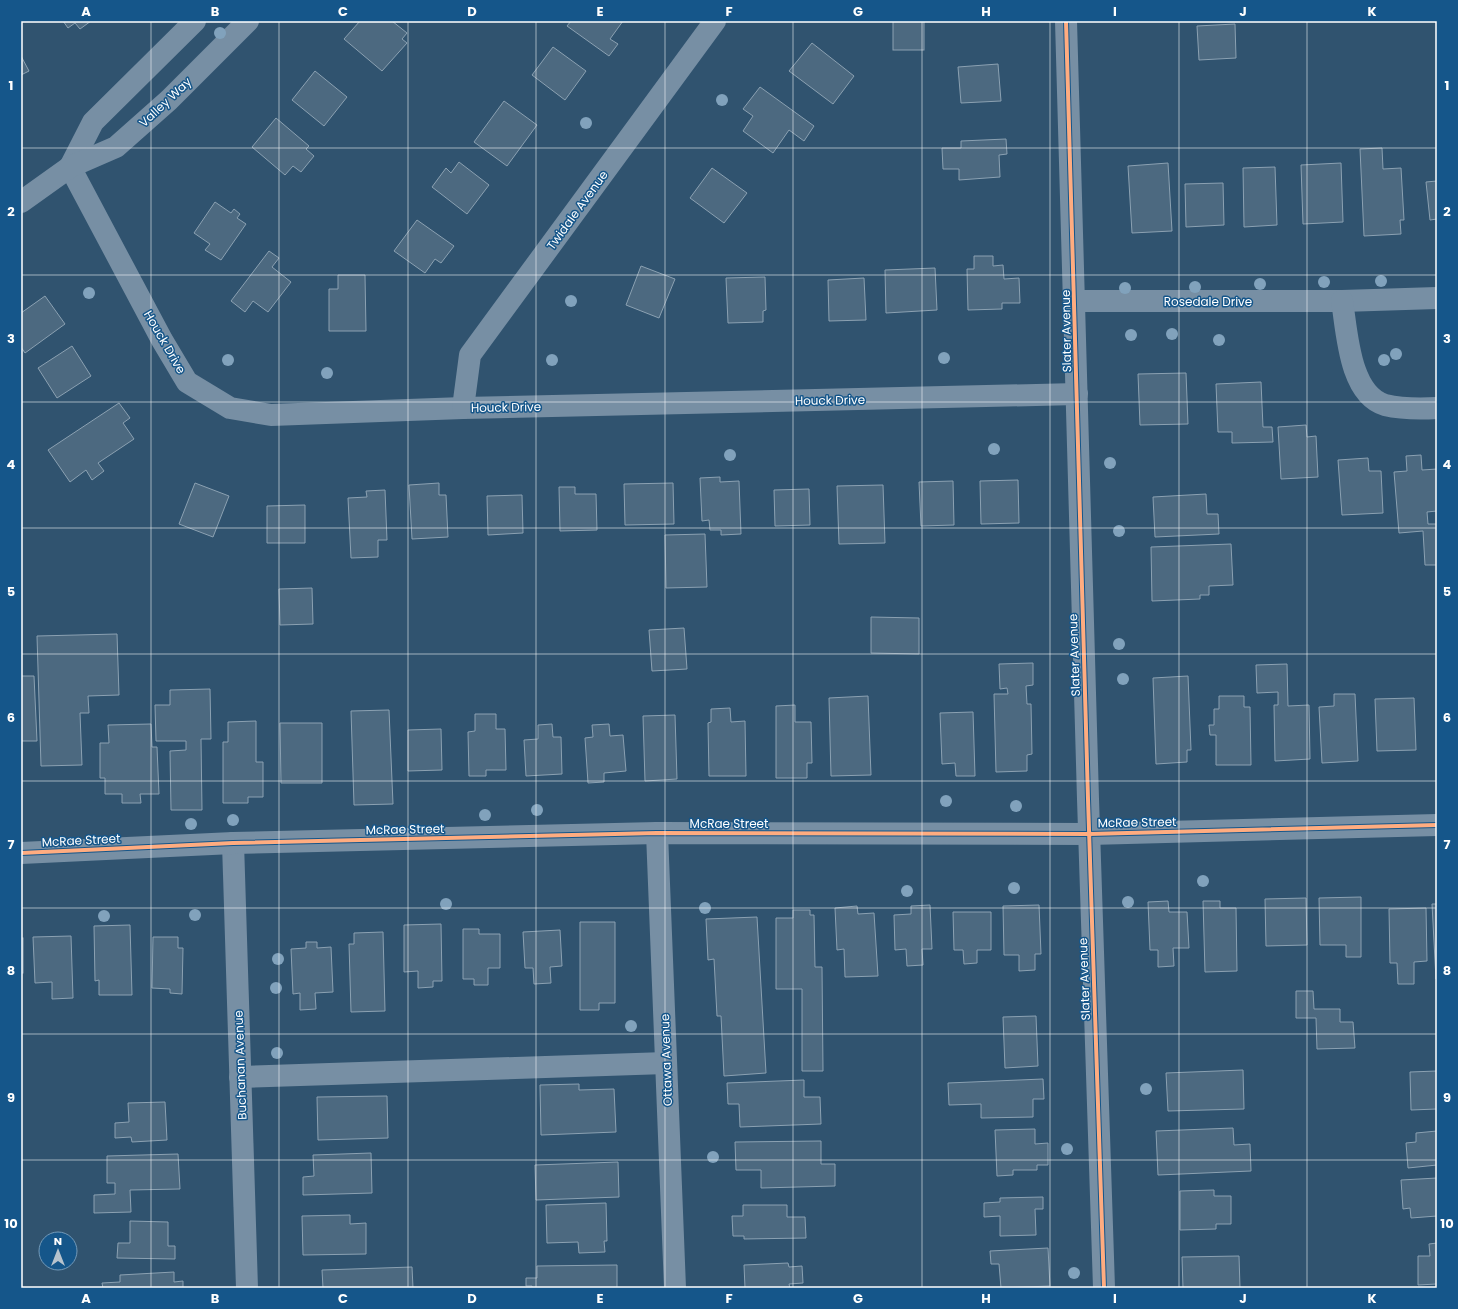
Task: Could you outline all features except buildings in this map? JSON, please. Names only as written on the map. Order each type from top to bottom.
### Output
[{"type":"street","name":"Valley Way","points":[[70,167],[93,122],[195,21]]},
{"type":"street","name":"Valley Way","points":[[21,202],[70,167],[116,147],[169,100],[248,21]]},
{"type":"street","name":"Twidale Avenue","points":[[463,408],[470,355],[715,21]]},
{"type":"street","name":"Slater Avenue","points":[[1066,21],[1089,834],[1104,1288]]},
{"type":"street","name":"Houck Drive","points":[[70,167],[162,340],[187,382],[230,408],[271,415],[463,408],[1077,394]]},
{"type":"street","name":"Rosedale Drive","points":[[1075,301],[1342,301],[1437,298]]},
{"type":"street","points":[[1342,301],[1352,365],[1366,392],[1383,404],[1410,409],[1437,408]]},
{"type":"street","name":"McRae Street","points":[[21,853],[233,843],[657,833],[1089,834],[1437,825]]},
{"type":"street","name":"Ottawa Avenue","points":[[657,833],[675,1288]]},
{"type":"street","name":"Buchanan Avenue","points":[[233,843],[246,1288]]},
{"type":"street","points":[[240,1077],[666,1063]]},
{"type":"cycle path","points":[[1066,21],[1088,799],[1104,1288]]},
{"type":"cycle path","points":[[21,853],[233,843],[657,833],[1089,834],[1437,825]]}]
